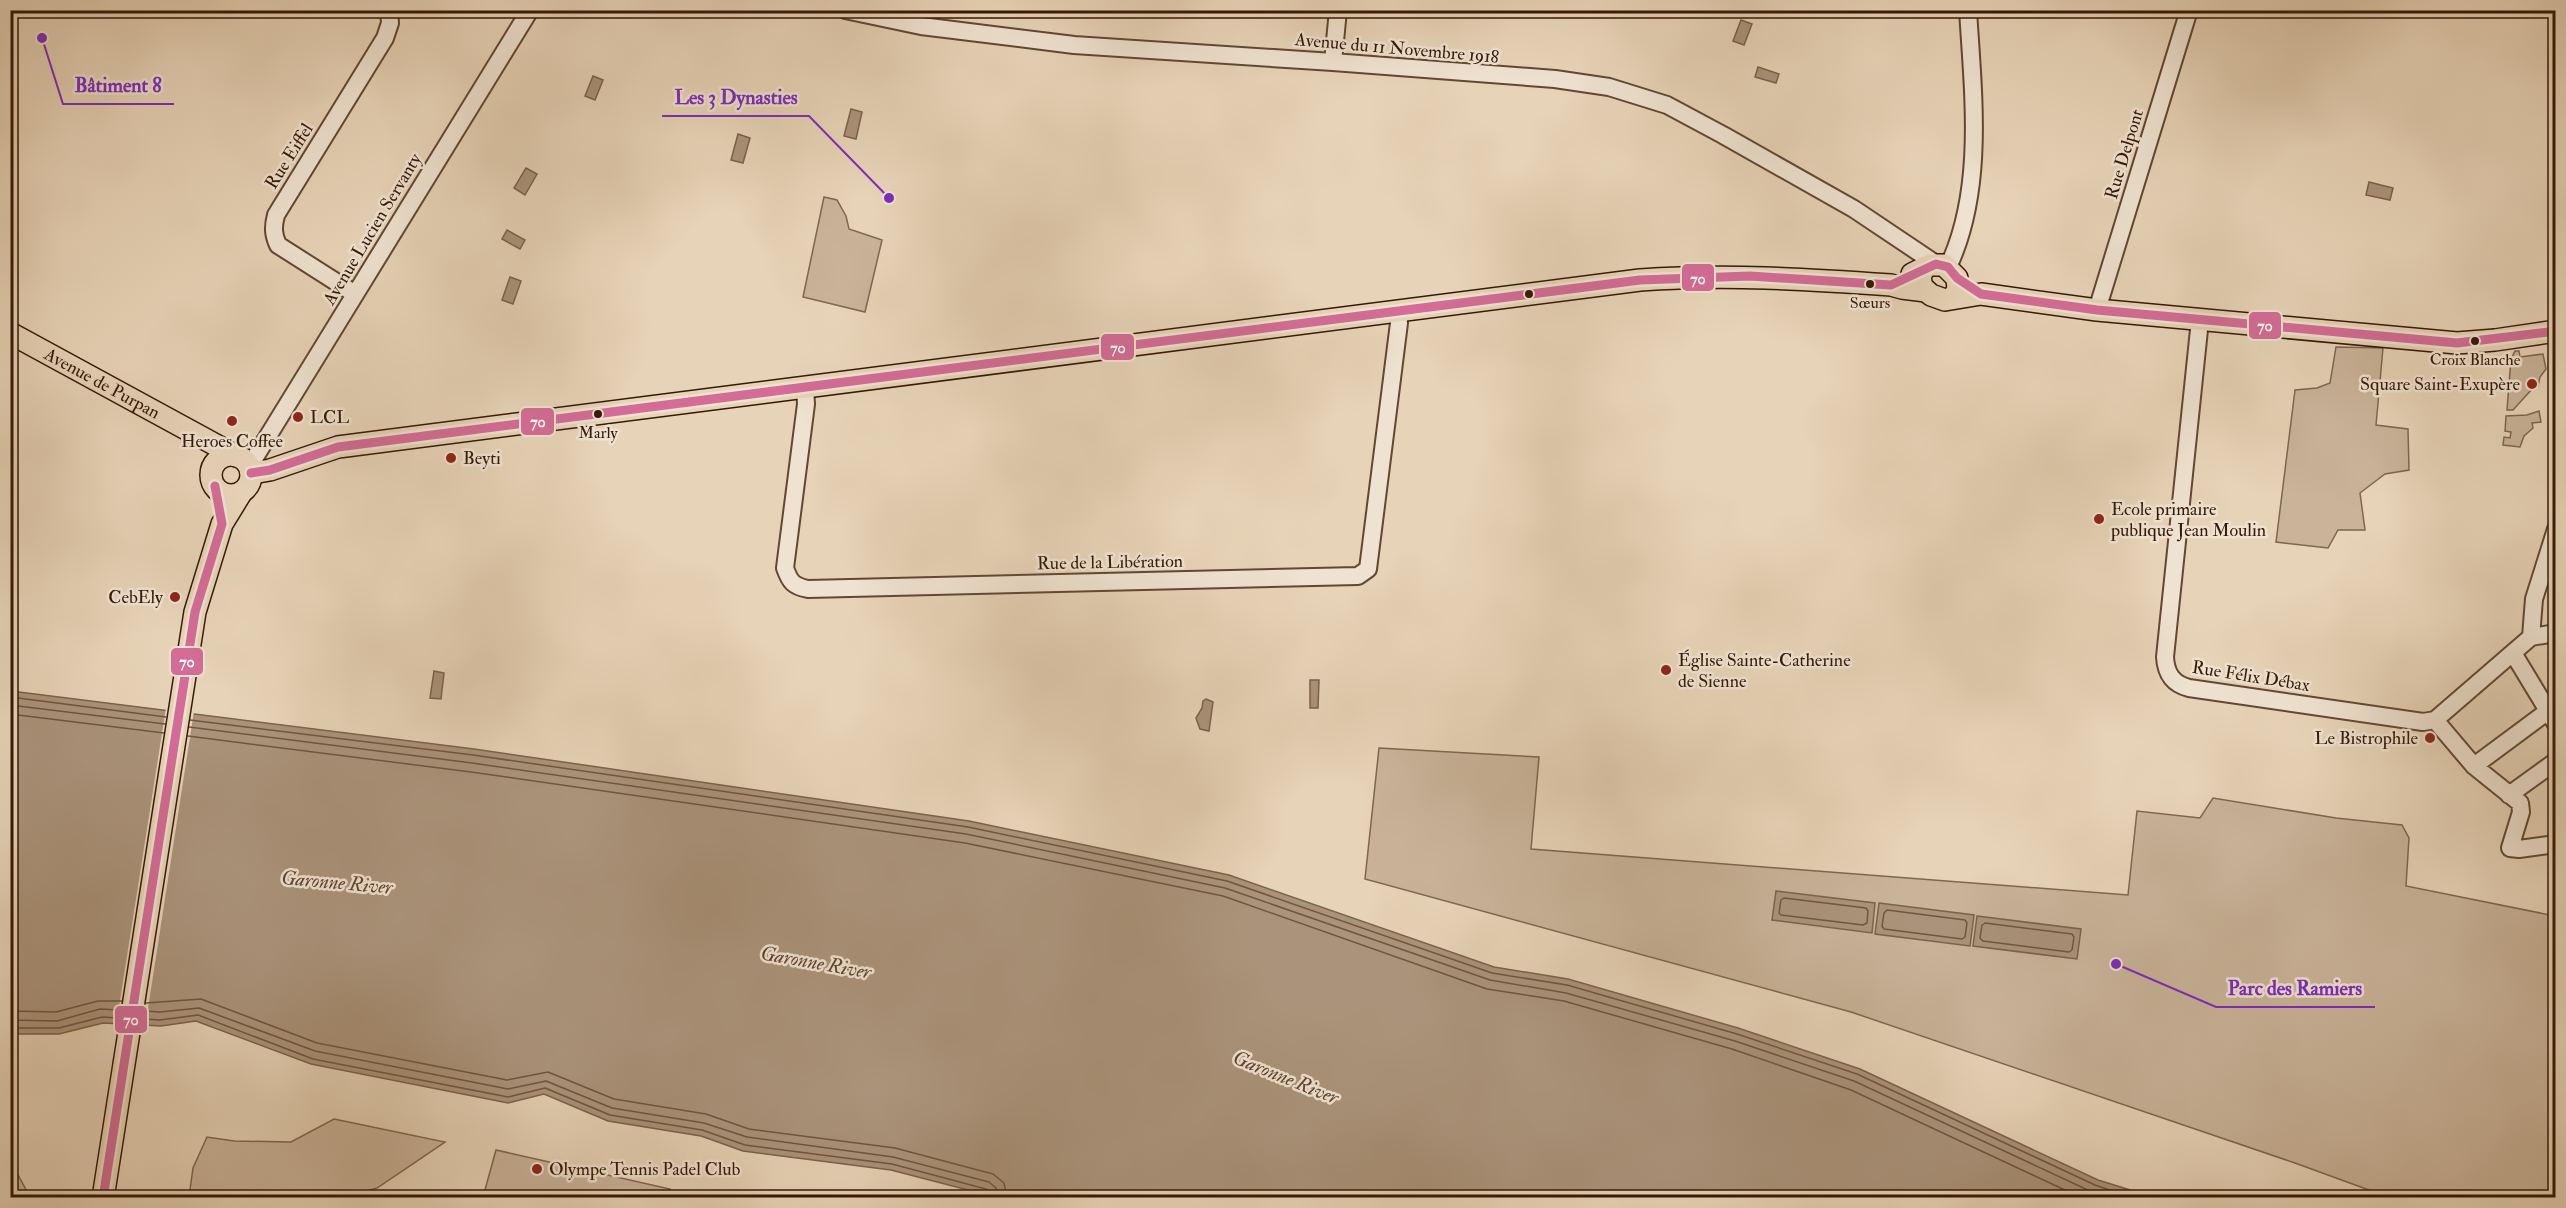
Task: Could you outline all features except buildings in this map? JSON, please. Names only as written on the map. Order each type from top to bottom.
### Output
[{"type":"main road","points":[[222,524],[213,478],[221,458],[245,466],[270,470],[338,447],[1640,280],[1692,276],[1783,277],[1891,285],[1935,277],[1981,294],[2097,310],[2457,343],[2556,331]]},
{"type":"main road","name":"Avenue de Purpan","points":[[10,333],[195,433],[245,466]]},
{"type":"main road","points":[[195,433],[213,478],[224,494],[241,493]]},
{"type":"main road","points":[[103,1197],[195,612],[222,524],[248,485],[245,466]]},
{"type":"street","name":"Rue Eiffel","points":[[355,294],[278,245],[273,235],[274,225],[276,215],[386,38],[390,22],[389,10]]},
{"type":"street","name":"Avenue Lucien Servanty","points":[[245,466],[355,294],[530,10]]},
{"type":"street","name":"Avenue du 11 Novembre 1918","points":[[845,10],[921,26],[1074,45],[1555,79],[1609,87],[1657,102],[1714,130],[1854,209],[1906,246],[1935,277]]},
{"type":"street","points":[[1333,62],[1338,10]]},
{"type":"street","points":[[1906,246],[1935,277],[1957,243],[1969,191],[1973,145],[1968,10]]},
{"type":"street","name":"Rue Delpont","points":[[2097,310],[2189,10]]},
{"type":"street","name":"Rue de la Libération","points":[[805,387],[806,404],[785,568],[790,581],[796,587],[808,589],[1358,576],[1368,569],[1399,323],[1398,310]]},
{"type":"street","name":"Rue Félix Débax","points":[[2200,320],[2165,657],[2168,674],[2176,683],[2189,688],[2423,722],[2435,720]]},
{"type":"street","points":[[2530,637],[2534,599],[2556,529]]},
{"type":"street","points":[[2556,633],[2530,637],[2435,720],[2474,766],[2520,803],[2521,812],[2510,848],[2556,844]]},
{"type":"street","points":[[2474,766],[2552,717],[2513,653]]},
{"type":"street","points":[[2509,795],[2556,761]]},
{"type":"shaded area","points":[[824,197],[837,200],[846,216],[849,229],[882,240],[865,312],[803,297]]},
{"type":"shaded area","points":[[2336,347],[2383,348],[2376,425],[2408,429],[2409,470],[2385,474],[2360,493],[2365,530],[2338,530],[2328,548],[2276,542],[2295,390],[2317,388],[2330,383]]},
{"type":"shaded area","points":[[2515,351],[2519,351],[2520,357],[2543,354],[2546,369],[2540,377],[2538,386],[2533,388],[2513,410],[2507,410],[2511,359]]},
{"type":"shaded area","points":[[2539,411],[2541,422],[2532,423],[2533,428],[2524,436],[2520,447],[2503,445],[2504,437],[2510,438],[2511,432],[2505,431],[2506,416],[2527,415]]},
{"type":"shaded area","points":[[1379,748],[1539,757],[1531,849],[2128,895],[2137,811],[2200,818],[2213,798],[2336,818],[2402,825],[2409,838],[2406,886],[2555,916],[2555,1197],[2388,1197],[2295,1163],[1851,1012],[1365,879]]},
{"type":"shaded area","points":[[334,1119],[445,1142],[377,1188],[345,1197],[189,1197],[193,1168],[207,1137],[234,1141],[291,1142]]},
{"type":"shaded area","name":"Olympe Tennis Padel Club","points":[[496,1150],[670,1189],[668,1197],[483,1197]]},
{"type":"shaded area","points":[[11,1162],[30,1197],[11,1197]]},
{"type":"water","points":[[1741,20],[1752,24],[1744,45],[1733,41]]},
{"type":"water","points":[[1758,67],[1779,74],[1776,83],[1755,77]]},
{"type":"water","points":[[593,76],[603,80],[595,100],[585,96]]},
{"type":"water","points":[[851,109],[862,112],[856,139],[844,136]]},
{"type":"water","points":[[738,134],[750,138],[743,163],[731,160]]},
{"type":"water","points":[[526,168],[537,174],[525,195],[514,188]]},
{"type":"water","points":[[2369,182],[2393,188],[2390,200],[2366,195]]},
{"type":"water","points":[[507,230],[525,240],[520,249],[502,239]]},
{"type":"water","points":[[510,277],[521,281],[513,304],[502,300]]},
{"type":"water","points":[[434,671],[444,673],[441,699],[430,698]]},
{"type":"water","points":[[1310,680],[1319,680],[1318,708],[1310,708]]},
{"type":"water","name":"Garonne River","points":[[11,691],[474,749],[969,821],[1229,875],[1494,967],[1568,979],[1738,1028],[1860,1069],[2098,1180],[2153,1197],[995,1197],[891,1170],[743,1151],[701,1136],[608,1121],[544,1094],[508,1103],[311,1064],[196,1021],[161,1026],[103,1023],[59,1034],[11,1034]]},
{"type":"water","points":[[1206,699],[1213,702],[1209,731],[1200,729],[1196,718]]},
{"type":"water","points":[[1776,891],[1875,903],[1872,933],[1772,920]]},
{"type":"water","points":[[1879,903],[1974,915],[1970,946],[1875,934]]},
{"type":"water","points":[[1977,916],[2081,929],[2077,959],[1973,946]]},
{"type":"pier","points":[[166,708],[194,711],[145,1028],[116,1026]]},
{"type":"transit line","name":"70","points":[[251,473],[270,470],[338,447],[1640,280],[1750,276],[1891,285],[1936,264],[1948,267],[1957,278],[1981,294],[2097,310],[2457,343],[2556,331]]},
{"type":"transit line","name":"70","points":[[103,1198],[195,612],[222,524],[215,486]]},
{"type":"place","name":"Bâtiment 8","points":[[42,38]]},
{"type":"place","name":"Les 3 Dynasties","points":[[889,198]]},
{"type":"place","name":"Sœurs","points":[[1870,284]]},
{"type":"place","name":"Croix Blanche","points":[[2475,341]]},
{"type":"place","name":"Square Saint-Exupère","points":[[2532,384]]},
{"type":"place","name":"Marly","points":[[598,414]]},
{"type":"place","name":"LCL","points":[[298,417]]},
{"type":"place","name":"Heroes Coffee","points":[[232,421]]},
{"type":"place","name":"Beyti","points":[[451,458]]},
{"type":"place","name":"Ecole primaire publique Jean Moulin","points":[[2099,519]]},
{"type":"place","name":"CebEly","points":[[175,597]]},
{"type":"place","name":"Église Sainte-Catherine de Sienne","points":[[1666,670]]},
{"type":"place","name":"Le Bistrophile","points":[[2430,738]]},
{"type":"place","name":"Parc des Ramiers","points":[[2116,964]]},
{"type":"place","name":"Olympe Tennis Padel Club","points":[[537,1169]]}]
